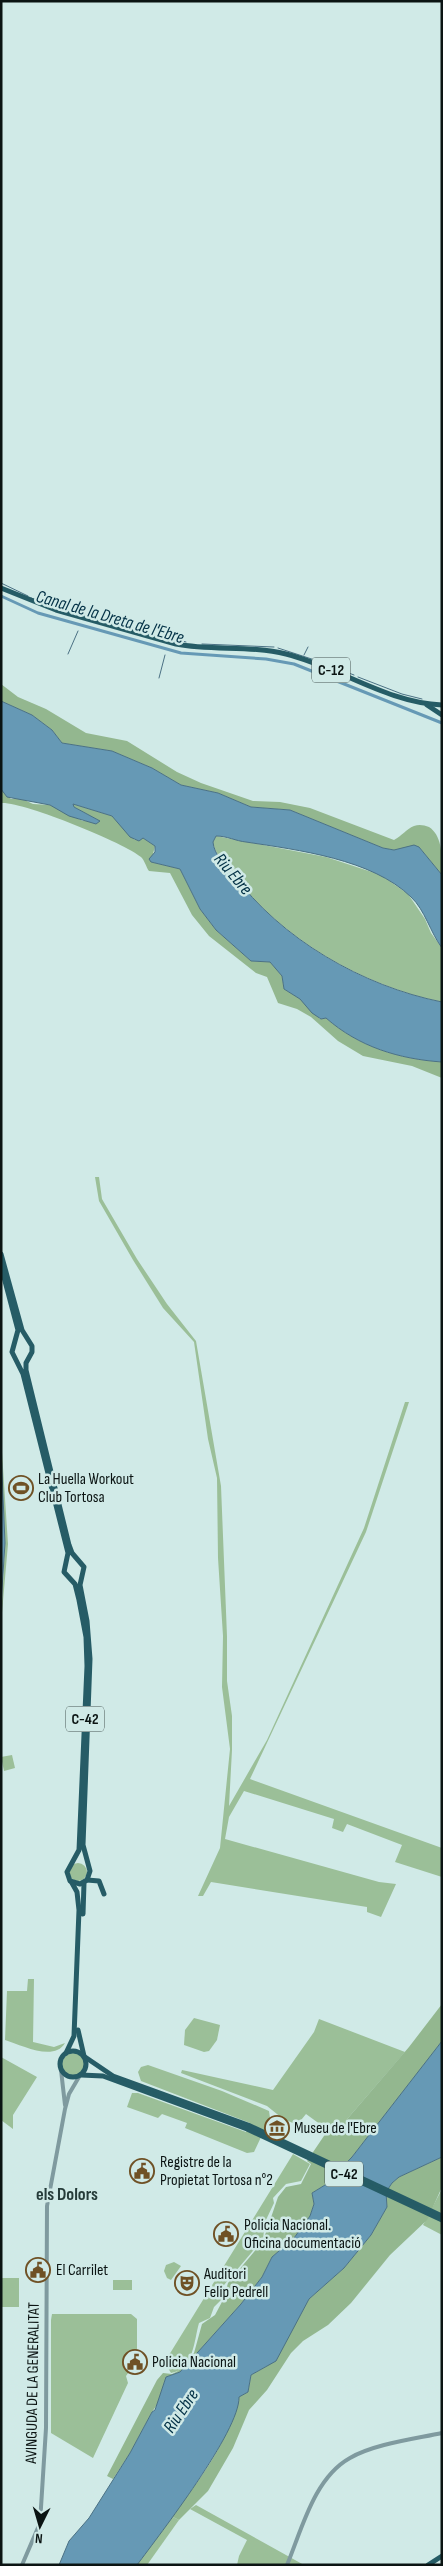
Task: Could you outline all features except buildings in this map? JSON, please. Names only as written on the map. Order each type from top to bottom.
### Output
[{"type":"main road","name":"C-12","points":[[1,588],[56,610],[176,644],[194,647],[269,651],[289,655],[395,696],[442,706]]},
{"type":"main road","points":[[427,704],[440,714],[442,706]]},
{"type":"main road","name":"C-42","points":[[1,1254],[22,1330],[32,1349],[26,1370],[69,1545],[84,1567],[80,1578],[90,1650],[83,1845],[90,1872],[86,1882],[78,2034],[87,2067],[80,2076]]},
{"type":"main road","name":"C-42","points":[[1,1266],[18,1330],[12,1349],[23,1374],[66,1545],[64,1572],[68,1579],[75,1584],[87,1658],[80,1850],[67,1872],[77,1892],[80,1910],[74,2036],[73,2043],[60,2061],[61,2070],[68,2077],[103,2076],[247,2127],[442,2220]]},
{"type":"main road","points":[[16,1340],[28,1340]]},
{"type":"main road","points":[[16,1358],[23,1359],[29,1357]]},
{"type":"main road","points":[[66,1562],[71,1559],[78,1560]]},
{"type":"main road","points":[[68,1579],[80,1578]]},
{"type":"main road","points":[[74,1862],[81,1861],[87,1865]]},
{"type":"main road","points":[[72,1883],[99,1881],[104,1894]]},
{"type":"main road","name":"C-42","points":[[66,2054],[75,2051],[113,2076],[247,2127],[442,2216]]},
{"type":"main road","points":[[428,2565],[439,2560],[442,2556]]},
{"type":"street","points":[[61,2070],[65,2109]]},
{"type":"street","points":[[65,2109],[69,2094],[80,2076]]},
{"type":"street","name":"AVINGUDA DE LA GENERALITAT","points":[[22,2565],[40,2523],[46,2430],[47,2206],[65,2109]]},
{"type":"street","points":[[287,2565],[316,2497],[337,2466],[364,2451],[442,2433]]},
{"type":"green space","points":[[1,684],[18,697],[46,709],[86,733],[127,741],[177,772],[201,783],[253,801],[280,802],[310,808],[394,840],[414,826],[429,827],[434,831],[439,842],[442,855],[442,875],[419,847],[394,850],[383,848],[290,810],[251,807],[218,793],[181,785],[152,768],[112,751],[62,743],[52,730],[32,715],[1,701]]},
{"type":"green space","points":[[1,789],[11,799],[20,798],[33,804],[50,805],[83,821],[98,820],[74,807],[73,804],[112,816],[135,840],[143,838],[155,846],[151,862],[180,869],[200,909],[216,930],[251,961],[270,962],[282,976],[284,989],[302,1000],[320,1019],[326,1018],[352,1037],[380,1050],[410,1058],[442,1062],[442,1078],[412,1066],[363,1056],[338,1041],[311,1017],[297,1009],[278,1003],[267,977],[256,973],[209,936],[192,915],[170,873],[149,871],[141,857],[95,833],[29,809],[1,803]]},
{"type":"green space","points":[[216,836],[326,857],[381,875],[408,894],[442,948],[442,1002],[412,995],[354,972],[299,939],[253,898],[233,874],[216,851],[213,842]]},
{"type":"green space","points":[[95,1177],[99,1177],[102,1199],[137,1259],[167,1304],[196,1341],[221,1486],[227,1681],[232,1716],[229,1806],[267,1740],[364,1528],[405,1402],[409,1402],[366,1532],[250,1779],[442,1848],[442,1877],[395,1862],[402,1845],[347,1824],[343,1832],[332,1828],[334,1819],[244,1791],[229,1817],[225,1839],[379,1882],[396,1884],[381,1917],[367,1912],[367,1907],[211,1882],[203,1896],[198,1896],[220,1848],[230,1749],[222,1687],[223,1636],[218,1558],[217,1478],[208,1439],[194,1342],[163,1308],[133,1260],[99,1201]]},
{"type":"green space","points":[[1,1437],[8,1544],[1,1624],[5,1543]]},
{"type":"green space","points":[[12,1755],[15,1768],[4,1771],[1,1757]]},
{"type":"green space","points":[[78,1863],[84,1866],[87,1872],[84,1878],[78,1881],[72,1878],[69,1872],[72,1866]]},
{"type":"green space","points":[[28,1979],[34,1979],[33,2042],[54,2047],[65,2043],[60,2049],[45,2052],[5,2040],[7,1991],[27,1991]]},
{"type":"green space","points":[[442,2004],[442,2041],[352,2157],[325,2185],[312,2193],[314,2204],[310,2216],[294,2238],[272,2257],[262,2277],[241,2304],[180,2372],[166,2377],[159,2402],[130,2453],[113,2479],[107,2476],[157,2380],[163,2373],[172,2374],[178,2371],[194,2353],[202,2324],[215,2315],[223,2300],[228,2283],[263,2241],[278,2197],[286,2187],[301,2184],[311,2164],[307,2161],[328,2130],[334,2131],[342,2125],[409,2047]]},
{"type":"green space","points":[[194,2018],[220,2025],[217,2040],[209,2051],[204,2052],[184,2045],[185,2030]]},
{"type":"green space","points":[[319,2019],[405,2052],[342,2125],[334,2131],[328,2130],[306,2114],[297,2125],[282,2118],[267,2106],[181,2073],[182,2070],[273,2090],[314,2032]]},
{"type":"green space","points":[[74,2053],[82,2057],[86,2065],[82,2073],[74,2077],[66,2073],[62,2065],[66,2057]]},
{"type":"green space","points":[[1,2057],[37,2077],[13,2115],[13,2129],[1,2120]]},
{"type":"green space","points":[[148,2065],[222,2091],[269,2111],[270,2118],[254,2152],[247,2153],[185,2128],[187,2123],[162,2114],[158,2118],[127,2107],[132,2093],[138,2093],[246,2132],[250,2123],[141,2081],[138,2072],[141,2067]]},
{"type":"green space","points":[[293,2154],[310,2164],[301,2181],[286,2184],[273,2198],[274,2203],[265,2222],[263,2239],[258,2241],[257,2246],[224,2285],[221,2300],[214,2307],[210,2318],[199,2323],[189,2360],[179,2370],[171,2373],[168,2368],[169,2355]]},
{"type":"green space","points":[[442,2157],[442,2187],[427,2220],[390,2255],[351,2303],[328,2325],[303,2341],[291,2353],[267,2390],[249,2410],[233,2448],[208,2491],[179,2520],[171,2516],[212,2460],[228,2430],[239,2397],[248,2392],[251,2375],[267,2366],[288,2337],[309,2299],[344,2268],[371,2235],[387,2207],[386,2192],[392,2183],[399,2177]]},
{"type":"green space","points":[[442,2189],[442,2235],[423,2225]]},
{"type":"green space","points":[[174,2262],[181,2266],[171,2280],[167,2278],[164,2271],[166,2265]]},
{"type":"green space","points":[[1,2278],[19,2278],[19,2307],[1,2307]]},
{"type":"green space","points":[[113,2280],[132,2280],[132,2290],[113,2290]]},
{"type":"green space","points":[[52,2314],[131,2314],[137,2319],[137,2355],[130,2356],[131,2369],[126,2376],[128,2383],[93,2458],[51,2433]]},
{"type":"green space","points":[[196,2505],[304,2565],[237,2565],[247,2540],[190,2509]]},
{"type":"green space","points":[[171,2516],[179,2520],[147,2565],[137,2565]]},
{"type":"water","points":[[1,701],[32,715],[52,730],[62,743],[112,751],[152,768],[181,785],[218,793],[251,807],[290,810],[383,848],[394,850],[414,845],[419,847],[442,875],[442,948],[416,902],[395,884],[376,874],[355,865],[311,853],[220,836],[216,836],[213,842],[215,851],[220,859],[252,898],[299,939],[353,972],[412,995],[442,1002],[442,1062],[410,1058],[380,1050],[352,1037],[326,1018],[321,1019],[312,1013],[300,999],[284,989],[282,976],[270,962],[251,961],[216,930],[200,909],[180,869],[151,862],[149,859],[155,852],[155,846],[143,838],[139,841],[130,837],[112,816],[73,804],[74,807],[100,821],[96,824],[69,816],[50,805],[7,797],[1,789]]},
{"type":"water","points":[[1,1449],[5,1543],[1,1604]]},
{"type":"water","name":"Riu Ebre","points":[[442,2041],[442,2157],[399,2177],[392,2183],[386,2192],[387,2207],[371,2235],[344,2268],[309,2299],[276,2361],[251,2375],[248,2392],[239,2397],[236,2413],[213,2457],[180,2507],[137,2565],[59,2565],[69,2541],[89,2518],[130,2453],[152,2412],[155,2410],[166,2377],[180,2372],[241,2304],[262,2277],[272,2257],[294,2238],[310,2216],[314,2204],[312,2193],[325,2185],[352,2157]]},
{"type":"waterway","points":[[1,583],[28,596]]},
{"type":"waterway","name":"Canal de la Dreta de l'Ebre","points":[[1,596],[38,613],[181,653],[266,659],[294,664],[442,723]]},
{"type":"waterway","points":[[31,598],[40,601]]},
{"type":"waterway","points":[[45,602],[87,614]]},
{"type":"waterway","points":[[91,615],[97,617]]},
{"type":"waterway","points":[[101,618],[141,630]]},
{"type":"waterway","points":[[68,654],[78,631]]},
{"type":"waterway","points":[[157,634],[186,642]]},
{"type":"waterway","points":[[202,644],[274,647]]},
{"type":"waterway","points":[[304,655],[308,647]]},
{"type":"waterway","points":[[278,648],[330,665]]},
{"type":"waterway","points":[[159,678],[165,655]]},
{"type":"waterway","points":[[333,667],[354,675]]},
{"type":"waterway","points":[[358,677],[402,694],[422,699]]},
{"type":"place","name":"La Huella Workout Club Tortosa","points":[[21,1488]]},
{"type":"place","name":"Museu de l'Ebre","points":[[277,2128]]},
{"type":"place","name":"Registre de la Propietat Tortosa n°2","points":[[142,2171]]},
{"type":"place","name":"Policia Nacional. Oficina documentació","points":[[226,2234]]},
{"type":"place","name":"El Carrilet","points":[[38,2270]]},
{"type":"place","name":"Auditori Felip Pedrell","points":[[187,2283]]},
{"type":"place","name":"Policia Nacional","points":[[135,2362]]},
{"type":"district","name":"els Dolors","points":[[67,2194]]}]
